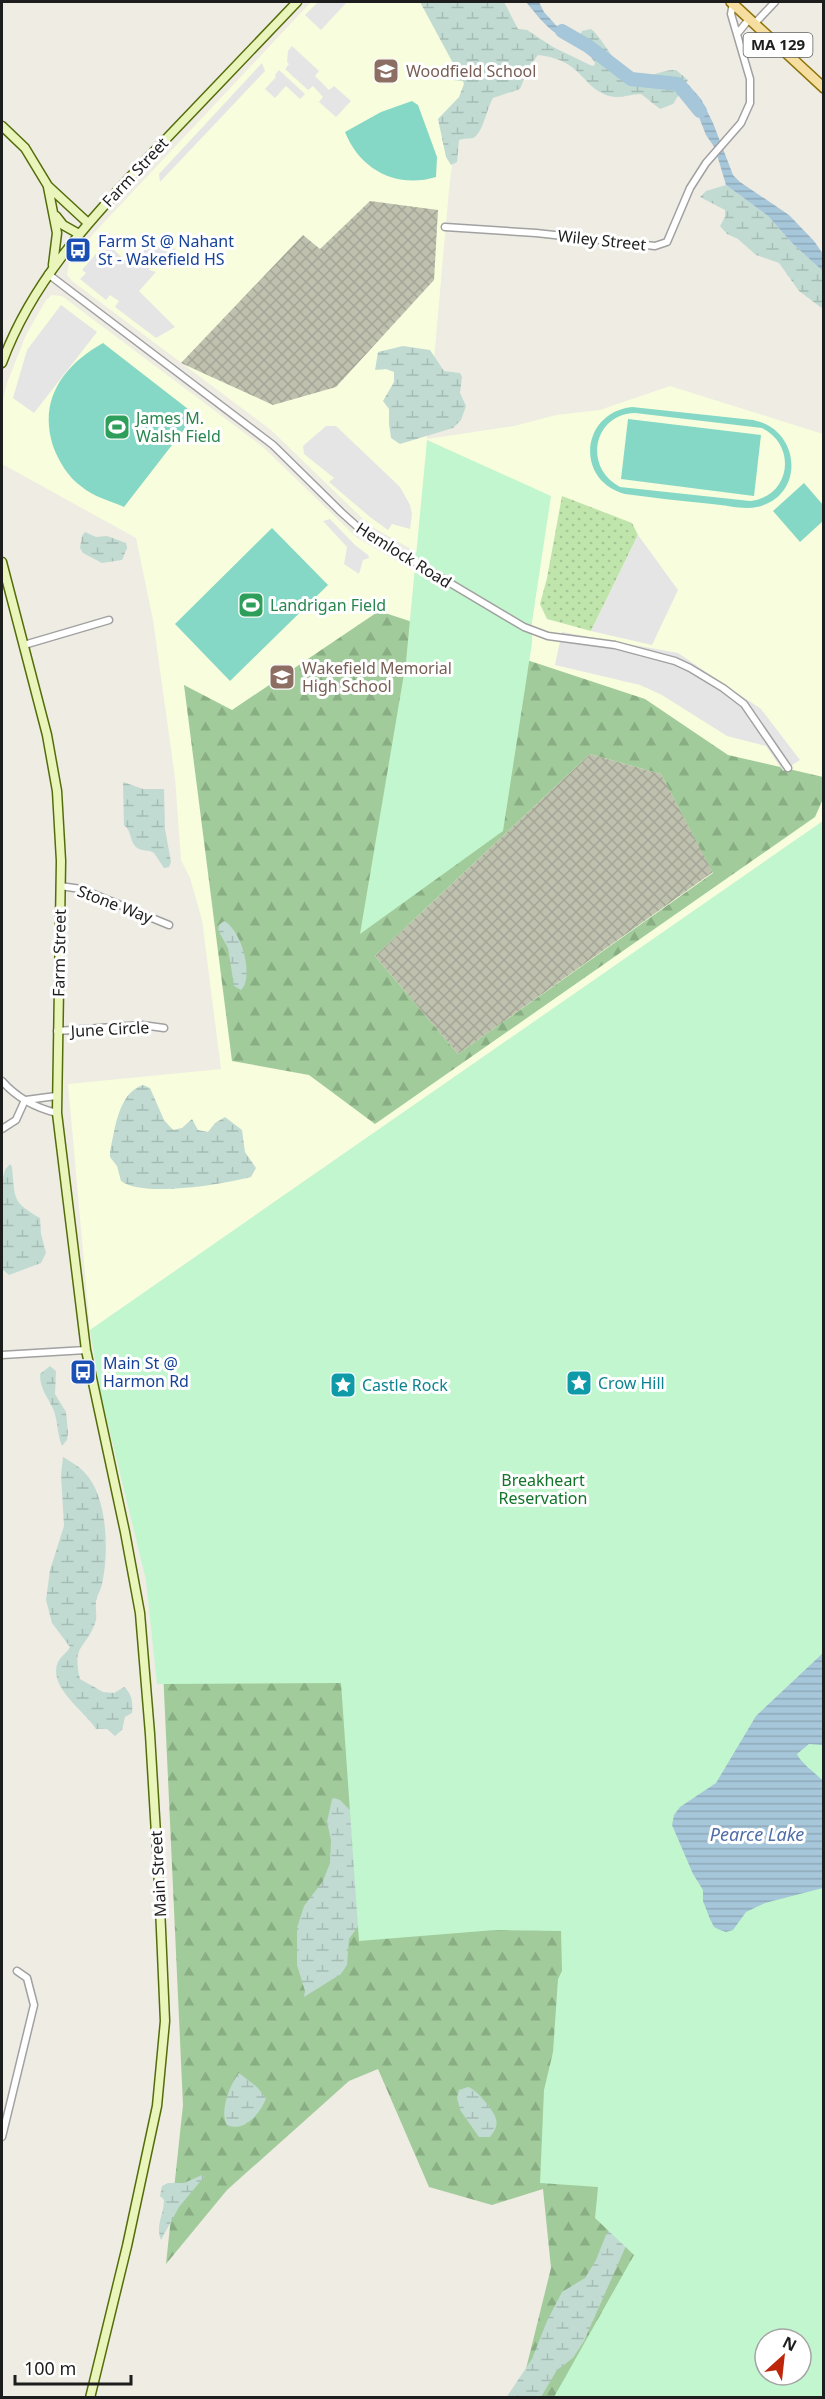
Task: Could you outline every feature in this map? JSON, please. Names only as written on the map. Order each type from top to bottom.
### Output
[{"type":"main road","name":"Farm Street","points":[[2,363],[20,322],[50,271],[79,234],[297,2]]},
{"type":"main road","name":"MA 129","points":[[732,2],[824,88]]},
{"type":"main road","points":[[2,126],[25,148],[48,186],[88,223]]},
{"type":"main road","points":[[48,186],[56,216],[57,246],[50,271]]},
{"type":"main road","points":[[56,216],[64,226],[79,234]]},
{"type":"main road","name":"Farm Street","points":[[2,562],[47,735],[55,777],[61,837],[56,1096],[86,1350]]},
{"type":"main road","name":"Main Street","points":[[86,1350],[140,1612],[150,1734],[165,2021],[157,2106],[127,2246],[90,2397]]},
{"type":"street","name":"Wiley Street","points":[[445,227],[536,233],[660,246],[670,238],[685,198],[700,171],[744,118],[751,96],[750,79],[731,14],[732,2]]},
{"type":"street","points":[[737,34],[775,2]]},
{"type":"street","name":"Hemlock Road","points":[[50,271],[273,445],[340,512],[368,535],[524,627],[548,636],[615,645],[690,668],[744,704],[788,768]]},
{"type":"street","points":[[24,645],[109,620]]},
{"type":"street","name":"Stone Way","points":[[60,886],[81,889],[169,925]]},
{"type":"street","name":"June Circle","points":[[57,1031],[142,1025],[164,1028]]},
{"type":"street","points":[[2,1081],[25,1100],[57,1113]]},
{"type":"street","points":[[25,1100],[56,1096]]},
{"type":"street","points":[[2,1129],[16,1120],[25,1100]]},
{"type":"street","points":[[2,1355],[86,1350]]},
{"type":"street","points":[[2,2137],[34,2005],[27,1978],[17,1971]]},
{"type":"shaded area","points":[[311,2],[470,2],[480,28],[459,106],[449,190],[427,439],[514,426],[556,415],[600,410],[670,386],[823,434],[823,821],[90,1330],[68,1084],[221,1069],[202,920],[190,878],[181,860],[175,778],[153,620],[136,538],[2,464],[2,405],[7,383],[26,335],[46,300],[52,295],[62,296],[263,447],[356,537],[416,572],[406,662],[532,643],[532,622],[428,440],[418,553],[374,528],[271,430],[67,275],[69,263],[94,233]]},
{"type":"shaded area","points":[[318,2],[347,2],[321,30],[305,15]]},
{"type":"shaded area","points":[[292,46],[319,71],[315,76],[329,90],[334,86],[351,101],[336,117],[319,102],[323,97],[313,86],[308,90],[285,69],[289,64],[287,62],[288,51]]},
{"type":"shaded area","points":[[262,63],[265,71],[160,182],[159,174]]},
{"type":"shaded area","points":[[279,70],[305,94],[300,99],[286,86],[275,98],[265,89]]},
{"type":"shaded area","points":[[412,101],[418,105],[437,157],[436,177],[407,180],[382,173],[360,157],[345,132],[381,112]]},
{"type":"shaded area","points":[[370,201],[438,210],[434,280],[336,387],[273,405],[181,363],[303,235],[320,249]]},
{"type":"shaded area","points":[[151,236],[166,251],[176,248],[157,268],[150,268],[149,270],[156,272],[139,291],[175,327],[156,338],[115,307],[119,301],[110,295],[106,300],[80,279],[86,273],[82,270],[101,248],[105,251],[110,246],[132,267],[144,252],[143,245]]},
{"type":"shaded area","points":[[61,305],[97,332],[34,413],[13,398],[27,350]]},
{"type":"shaded area","name":"James M. Walsh Field","points":[[103,343],[188,409],[189,423],[124,507],[92,494],[72,479],[58,458],[49,429],[49,413],[58,385],[77,362]]},
{"type":"shaded area","points":[[632,407],[753,420],[769,426],[781,436],[788,449],[791,463],[790,477],[784,490],[773,500],[752,508],[625,494],[609,487],[598,476],[592,462],[590,448],[594,434],[602,421],[615,412]],"holes":[[[635,413],[762,428],[781,446],[785,458],[784,470],[781,481],[774,490],[750,501],[620,487],[608,478],[597,456],[602,432],[610,422],[621,416]]]},
{"type":"shaded area","points":[[628,419],[761,435],[754,496],[621,479]]},
{"type":"shaded area","points":[[326,426],[336,426],[400,487],[410,505],[412,514],[410,529],[392,524],[388,530],[329,482],[334,478],[304,454],[303,446]]},
{"type":"shaded area","points":[[804,483],[823,505],[823,521],[800,542],[773,511]]},
{"type":"shaded area","points":[[330,519],[368,555],[369,558],[363,560],[359,574],[344,564],[347,547],[323,521]]},
{"type":"shaded area","name":"Landrigan Field","points":[[272,528],[328,585],[230,681],[175,624]]},
{"type":"shaded area","points":[[638,535],[678,590],[652,645],[591,631]]},
{"type":"shaded area","points":[[562,632],[678,653],[761,709],[800,760],[783,771],[766,746],[727,736],[662,695],[640,685],[555,665]]},
{"type":"shaded area","points":[[590,754],[661,774],[713,872],[458,1054],[375,956]]},
{"type":"green space","points":[[420,2],[504,2],[518,29],[527,30],[553,47],[590,65],[594,66],[595,63],[585,48],[571,41],[579,38],[582,31],[591,29],[626,70],[643,76],[676,70],[688,80],[673,104],[660,109],[641,94],[618,97],[602,93],[565,63],[538,55],[530,65],[520,89],[493,98],[476,136],[459,140],[457,162],[451,165],[446,157],[438,119],[459,97],[464,84],[463,81],[453,80],[454,65]]},
{"type":"green space","points":[[726,185],[768,216],[792,243],[822,269],[823,309],[799,291],[779,263],[756,255],[738,239],[727,234],[720,226],[725,217],[725,210],[700,197],[706,191]]},
{"type":"green space","points":[[403,346],[430,350],[444,371],[460,373],[462,377],[460,393],[466,406],[461,420],[453,428],[400,444],[391,438],[389,409],[383,401],[394,382],[394,372],[386,369],[375,370],[378,352]]},
{"type":"green space","points":[[427,440],[551,496],[532,622],[532,643],[503,831],[360,934],[406,662]]},
{"type":"green space","points":[[562,496],[632,523],[638,535],[591,631],[547,619],[540,604]]},
{"type":"green space","points":[[85,532],[96,537],[107,536],[126,543],[127,548],[122,560],[102,563],[83,553],[80,548]]},
{"type":"green space","points":[[379,611],[645,699],[728,755],[823,777],[823,799],[815,817],[375,1124],[309,1075],[232,1061],[184,685],[232,710]],"holes":[[[590,754],[661,774],[713,873],[458,1054],[375,956]]]},
{"type":"green space","points":[[123,782],[143,789],[164,789],[165,829],[171,862],[169,867],[164,868],[154,853],[140,849],[134,844],[124,825]]},
{"type":"green space","name":"Breakheart Reservation","points":[[823,821],[823,2397],[554,2397],[634,2255],[595,2218],[598,2187],[540,2183],[544,2090],[553,2052],[558,1979],[562,1971],[561,1931],[495,1930],[359,1941],[341,1683],[157,1684],[146,1580],[101,1395],[90,1330]]},
{"type":"green space","points":[[224,921],[236,933],[244,954],[247,975],[241,990],[234,986],[228,948],[218,930],[219,925]]},
{"type":"green space","name":"Breakheart Reservation","points":[[823,936],[823,2397],[519,2397],[551,2268],[543,2189],[492,2205],[429,2187],[378,2069],[349,2081],[227,2190],[166,2264],[183,2105],[162,1648]]},
{"type":"green space","points":[[143,1085],[150,1088],[164,1120],[173,1130],[182,1128],[192,1119],[198,1130],[208,1132],[215,1123],[225,1117],[242,1130],[245,1152],[256,1168],[251,1177],[204,1186],[165,1189],[147,1189],[121,1181],[117,1166],[110,1157],[116,1123],[128,1096]]},
{"type":"green space","points":[[10,1164],[17,1198],[24,1208],[40,1218],[46,1253],[41,1263],[9,1275],[2,1269],[2,1181],[5,1170]]},
{"type":"green space","points":[[50,1366],[56,1371],[55,1394],[66,1412],[68,1432],[67,1440],[62,1446],[54,1411],[40,1380],[40,1374]]},
{"type":"green space","points":[[63,1457],[78,1466],[93,1483],[105,1526],[106,1557],[96,1601],[96,1620],[79,1652],[78,1667],[80,1679],[103,1692],[114,1693],[124,1687],[129,1692],[132,1713],[125,1717],[122,1730],[115,1736],[107,1729],[96,1729],[62,1689],[56,1671],[58,1662],[70,1647],[52,1623],[46,1600],[50,1570],[64,1526],[61,1475]]},
{"type":"green space","points":[[334,1798],[340,1800],[350,1810],[359,1925],[349,1939],[347,1965],[341,1974],[304,1997],[305,1991],[297,1965],[297,1928],[304,1906],[323,1881],[330,1863],[331,1840],[327,1822]]},
{"type":"green space","points":[[239,2073],[257,2087],[266,2098],[260,2110],[251,2120],[233,2127],[227,2125],[224,2113],[229,2091]]},
{"type":"green space","points":[[468,2087],[480,2096],[495,2115],[496,2127],[490,2137],[479,2137],[460,2110],[457,2098],[459,2090]]},
{"type":"green space","points":[[202,2175],[204,2177],[179,2207],[161,2240],[159,2225],[164,2205],[164,2200],[160,2196],[162,2186],[168,2183],[184,2183]]},
{"type":"green space","points":[[612,2220],[633,2230],[584,2341],[573,2358],[557,2370],[541,2397],[506,2398],[532,2359],[547,2321],[562,2292],[585,2278],[596,2260]]},
{"type":"water","points":[[526,2],[539,2],[544,12],[563,33],[580,33],[579,38],[571,39],[556,33]]},
{"type":"water","points":[[686,82],[701,99],[733,175],[789,215],[814,241],[823,254],[823,271],[792,243],[768,216],[726,185],[715,148],[706,135],[695,107],[683,89]]},
{"type":"water","name":"Pearce Lake","points":[[823,1653],[823,1745],[809,1744],[797,1754],[804,1764],[823,1779],[823,1888],[765,1903],[746,1912],[733,1930],[726,1932],[720,1930],[714,1927],[710,1919],[703,1901],[703,1890],[693,1874],[672,1825],[674,1815],[680,1807],[716,1783],[756,1716]]},
{"type":"waterway","points":[[562,31],[588,46],[631,79],[678,84],[700,111]]},
{"type":"place","name":"Woodfield School","points":[[386,71]]},
{"type":"place","name":"Farm St @ Nahant St - Wakefield HS","points":[[78,250]]},
{"type":"place","name":"James M. Walsh Field","points":[[117,427]]},
{"type":"place","name":"Landrigan Field","points":[[251,605]]},
{"type":"place","name":"Wakefield Memorial High School","points":[[282,677]]},
{"type":"place","name":"Main St @ Harmon Rd","points":[[83,1372]]},
{"type":"place","name":"Crow Hill","points":[[579,1383]]},
{"type":"place","name":"Castle Rock","points":[[343,1385]]}]
